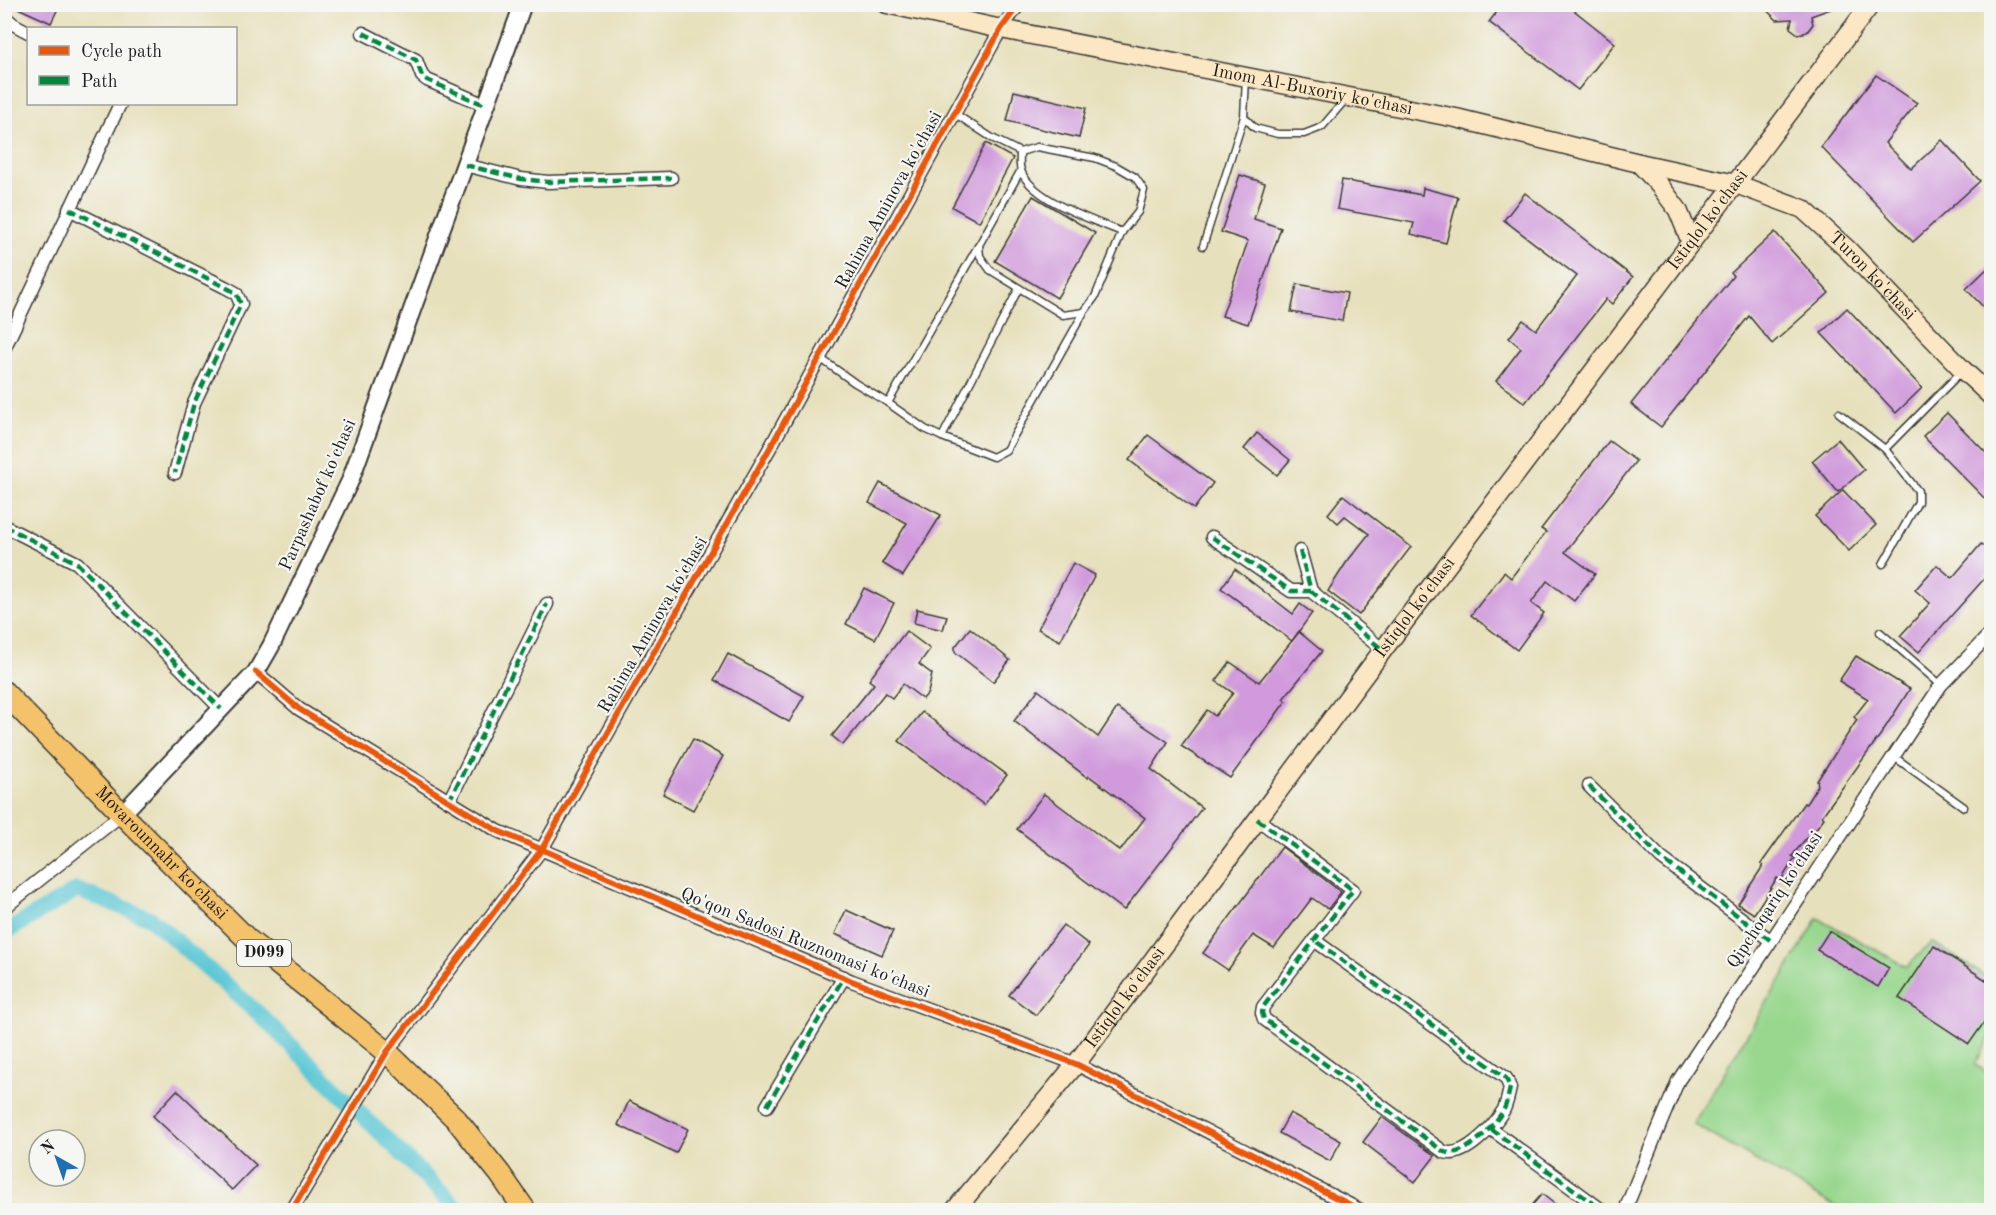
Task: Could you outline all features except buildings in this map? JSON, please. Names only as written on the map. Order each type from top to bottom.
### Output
[{"type":"highway","name":"Movarounnahr ko'chasi","points":[[4,692],[247,939],[387,1052],[456,1119],[500,1174],[525,1210]]},
{"type":"main road","name":"Imom Al-Buxoriy ko'chasi","points":[[886,4],[1001,29],[1456,118],[1639,163],[1736,184]]},
{"type":"main road","name":"Istiqlol ko'chasi","points":[[955,1210],[1076,1064],[1383,650],[1871,4]]},
{"type":"main road","points":[[1639,163],[1678,210],[1691,242]]},
{"type":"main road","name":"Turon ko'chasi","points":[[1736,184],[1803,209],[1847,249],[1963,370],[1992,396]]},
{"type":"street","name":"Parpashabof ko'chasi","points":[[4,908],[122,814],[256,672],[271,646],[350,481],[523,4]]},
{"type":"street","name":"Rahima Aminova ko'chasi","points":[[292,1210],[387,1052],[542,849],[819,358],[1001,29],[1019,4]]},
{"type":"street","points":[[4,16],[27,31]]},
{"type":"street","points":[[363,33],[416,60],[422,76],[427,80],[487,106]]},
{"type":"street","points":[[4,349],[120,105]]},
{"type":"street","points":[[465,165],[520,179],[548,182],[671,178]]},
{"type":"street","points":[[69,209],[236,293],[241,304],[194,403],[175,473]]},
{"type":"street","points":[[4,526],[77,563],[221,709]]},
{"type":"street","points":[[1212,537],[1291,591],[1311,591]]},
{"type":"street","points":[[1300,551],[1311,591],[1383,650]]},
{"type":"street","points":[[450,801],[548,604]]},
{"type":"street","name":"Qipchoqariq ko'chasi","points":[[1625,1210],[1678,1081],[1941,685],[1992,632]]},
{"type":"street","name":"Qo'qon Sadosi Ruznomasi ko'chasi","points":[[256,672],[299,709],[498,831],[844,978],[1076,1064],[1360,1210]]},
{"type":"street","points":[[1588,786],[1661,858],[1770,940]]},
{"type":"street","points":[[1257,819],[1353,890],[1314,940],[1263,1007],[1264,1019],[1444,1152],[1451,1154],[1460,1152],[1491,1129],[1504,1108],[1510,1088],[1506,1078],[1314,940]]},
{"type":"street","points":[[767,1106],[844,978]]},
{"type":"street","points":[[1491,1129],[1602,1210]]},
{"type":"lane","points":[[1203,246],[1244,117],[1246,77]]},
{"type":"lane","points":[[1244,117],[1255,128],[1278,134],[1304,134],[1322,127],[1348,97]]},
{"type":"lane","points":[[819,358],[925,429],[993,457],[1006,450],[1084,312],[1095,297],[1122,232],[1138,212],[1144,190],[1135,177],[1095,158],[1037,147],[1020,152],[992,138],[954,113]]},
{"type":"lane","points":[[1020,152],[1021,170],[1033,189],[1076,213],[1122,232]]},
{"type":"lane","points":[[888,403],[1021,170]]},
{"type":"lane","points":[[979,245],[980,256],[990,270],[1063,315],[1084,312]]},
{"type":"lane","points":[[942,437],[1019,288]]},
{"type":"lane","points":[[1885,448],[1963,370]]},
{"type":"lane","points":[[1839,413],[1885,448],[1918,491],[1918,502],[1883,564]]},
{"type":"lane","points":[[1880,632],[1941,685]]},
{"type":"lane","points":[[1893,756],[1964,807]]},
{"type":"green space","points":[[1818,918],[1907,967],[1932,942],[1991,980],[1991,1035],[1975,1065],[1991,1075],[1991,1210],[1841,1210],[1693,1124]]},
{"type":"waterway","points":[[4,933],[77,890],[150,918],[258,1013],[459,1210]]},
{"type":"marked path","points":[[363,33],[416,60],[422,76],[427,80],[487,106]]},
{"type":"marked path","points":[[465,165],[521,179],[548,182],[671,178]]},
{"type":"marked path","points":[[69,209],[236,293],[241,304],[194,403],[175,473]]},
{"type":"marked path","points":[[4,526],[77,563],[221,709]]},
{"type":"marked path","points":[[1212,537],[1291,591],[1311,591]]},
{"type":"marked path","points":[[1300,551],[1311,591],[1383,650]]},
{"type":"marked path","points":[[449,801],[547,604]]},
{"type":"marked path","points":[[1589,786],[1661,858],[1770,940]]},
{"type":"marked path","points":[[1257,819],[1353,890],[1263,1007],[1264,1019],[1444,1152],[1460,1151],[1477,1140],[1498,1118],[1504,1108],[1510,1088],[1506,1078],[1314,940]]},
{"type":"marked path","points":[[767,1106],[844,977]]},
{"type":"marked path","points":[[1491,1129],[1602,1210]]},
{"type":"cycle path","points":[[292,1210],[387,1052],[542,849],[771,446],[1001,29],[1019,4]]},
{"type":"cycle path","points":[[256,672],[299,709],[498,831],[852,981],[1076,1064],[1360,1210]]}]
